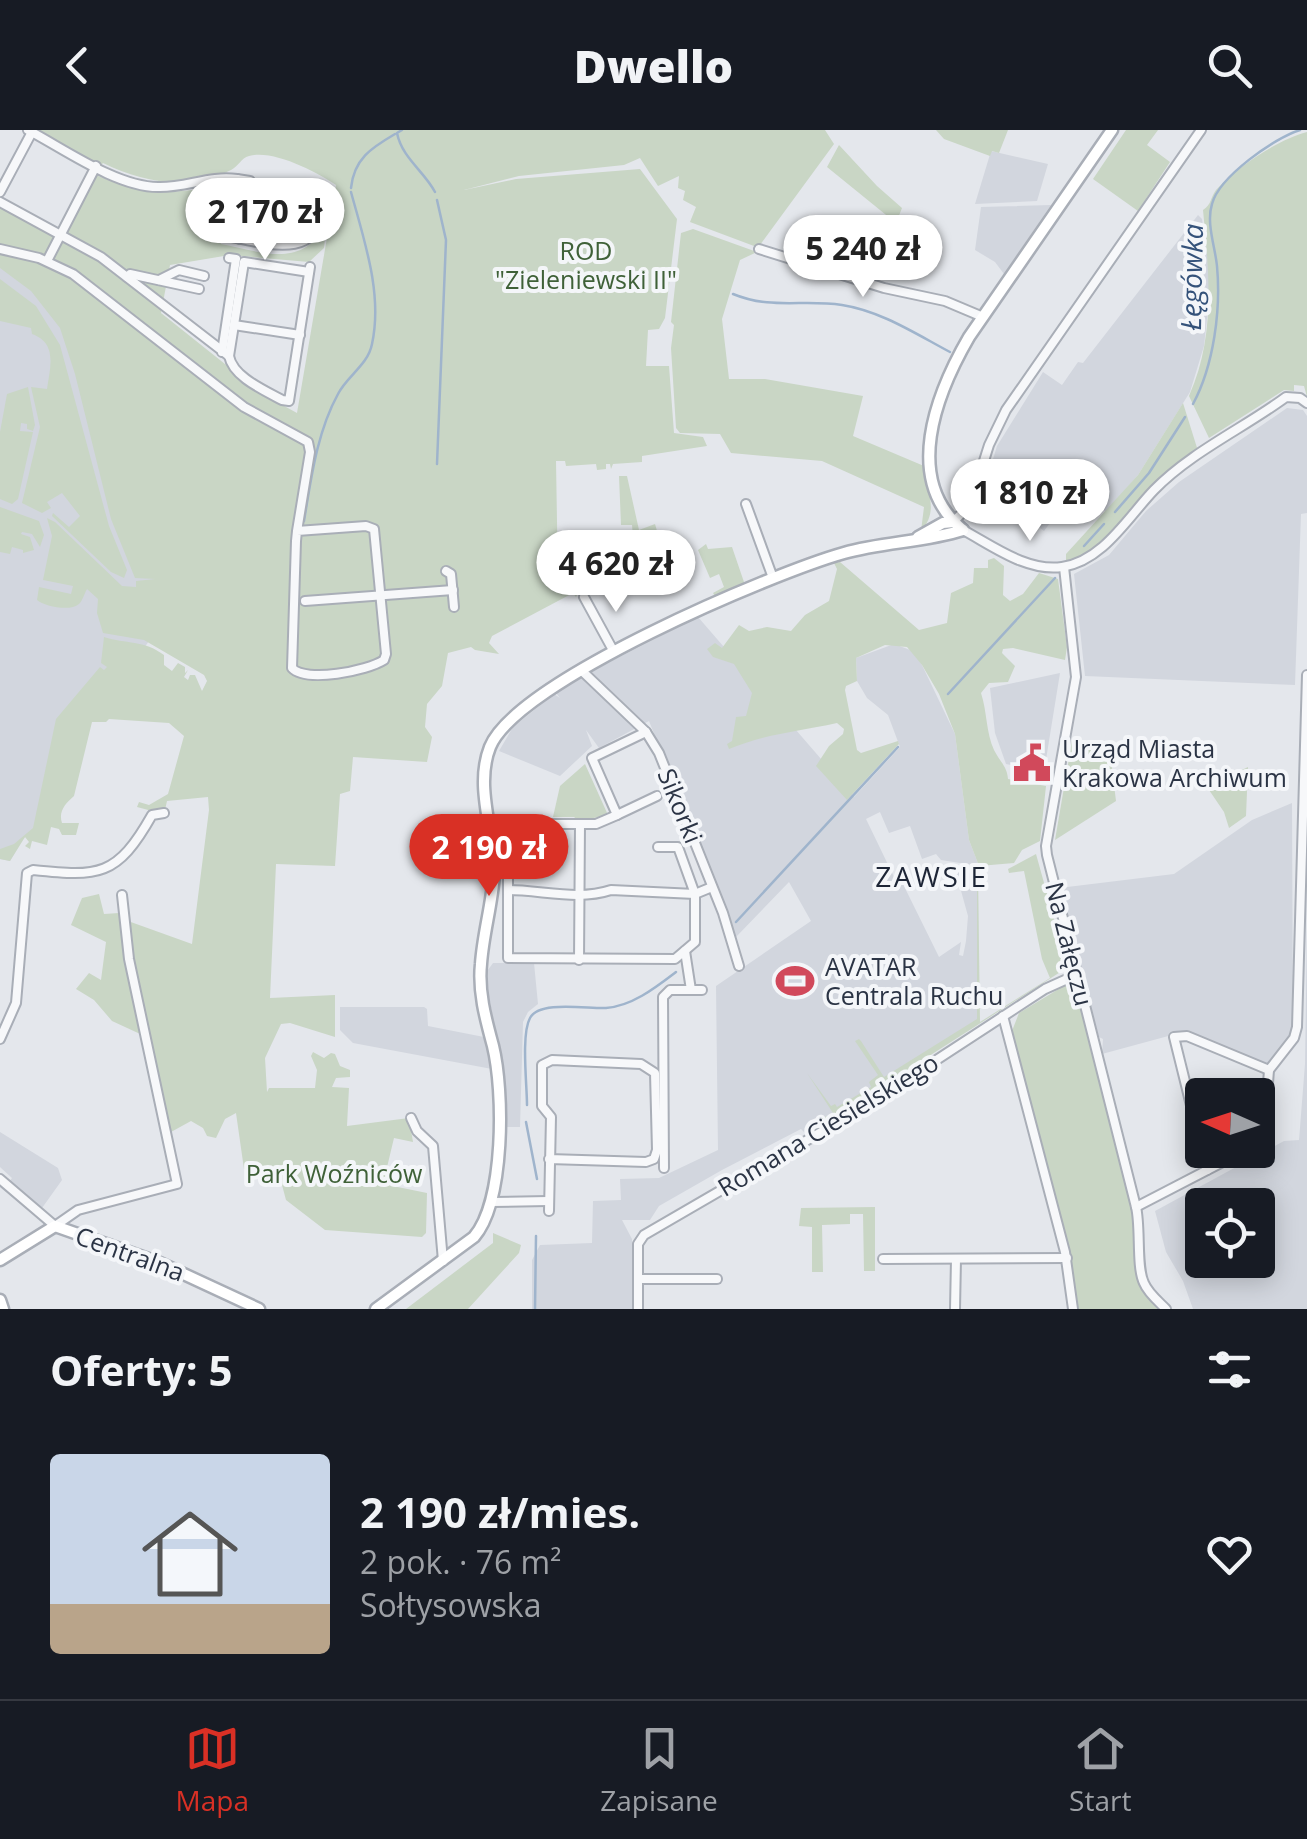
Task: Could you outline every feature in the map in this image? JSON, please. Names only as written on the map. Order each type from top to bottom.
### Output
[{"type":"street","points":[[934,528],[938,504],[930,468],[938,404],[951,368],[1112,130]]},
{"type":"street","points":[[376,1309],[480,1230],[492,1202],[501,1097],[480,977],[494,878],[486,769],[494,739],[512,719],[581,670],[658,628],[772,578],[844,553],[958,526],[970,505],[989,445],[1006,410],[1201,130]]},
{"type":"street","points":[[0,192],[30,131],[129,182],[152,187],[233,178],[226,236],[282,247],[297,244],[317,222],[318,204]]},
{"type":"street","points":[[47,261],[96,166]]},
{"type":"street","points":[[0,202],[100,256],[226,354],[232,366],[248,380],[289,401],[309,269],[244,262],[226,354]]},
{"type":"street","points":[[0,248],[47,261],[91,287],[252,412],[308,442],[310,452],[297,531],[292,668],[299,675],[364,670],[384,660],[373,528],[297,531]]},
{"type":"street","points":[[759,250],[884,288],[945,301],[984,317]]},
{"type":"street","points":[[226,354],[236,259],[230,258]]},
{"type":"street","points":[[159,280],[179,270],[204,276]]},
{"type":"street","points":[[128,277],[130,274],[199,289]]},
{"type":"street","points":[[234,324],[300,334]]},
{"type":"street","points":[[938,504],[958,526],[1022,561],[1064,566],[1097,551],[1160,484],[1184,465],[1286,397],[1307,403]]},
{"type":"street","points":[[746,504],[772,578]]},
{"type":"street","points":[[911,540],[934,528],[958,526]]},
{"type":"street","name":"Na Załęczu","points":[[1064,566],[1076,677],[1046,846],[1136,1206],[1141,1236],[1140,1274],[1146,1289],[1166,1309]]},
{"type":"street","points":[[446,571],[451,574],[454,607]]},
{"type":"street","points":[[305,601],[453,590]]},
{"type":"street","points":[[584,597],[614,652]]},
{"type":"street","name":"Sikorki","points":[[581,670],[646,732],[659,752],[739,966]]},
{"type":"street","points":[[1269,1078],[1270,1070],[1294,1038],[1297,1027],[1307,675]]},
{"type":"street","points":[[617,814],[592,758],[646,732]]},
{"type":"street","points":[[489,823],[596,824],[657,796]]},
{"type":"street","points":[[0,1039],[16,1003],[27,872],[102,871],[127,852],[152,815],[164,813]]},
{"type":"street","points":[[508,824],[508,958],[670,960],[685,951],[695,942],[695,894],[678,847],[658,847]]},
{"type":"street","points":[[579,960],[580,824]]},
{"type":"street","points":[[508,890],[536,894],[647,890],[695,894],[712,886]]},
{"type":"street","name":"Centralna","points":[[0,1260],[78,1210],[177,1184],[129,959],[122,894]]},
{"type":"street","points":[[685,951],[691,990]]},
{"type":"street","name":"Romana Ciesielskiego","points":[[638,1309],[638,1244],[644,1235],[866,1106],[1003,1016],[1076,974]]},
{"type":"street","points":[[664,1168],[663,997],[670,990],[702,990]]},
{"type":"street","points":[[1003,1016],[1066,1258],[1073,1309]]},
{"type":"street","points":[[1207,1170],[1174,1037],[1187,1036],[1270,1070]]},
{"type":"street","points":[[492,1202],[548,1206],[549,1159],[551,1117],[542,1106],[542,1066],[552,1060],[641,1064],[656,1073],[654,1159],[549,1159]]},
{"type":"street","points":[[411,1118],[417,1131],[433,1146],[443,1260]]},
{"type":"street","points":[[1136,1206],[1211,1168]]},
{"type":"street","name":"Centralna","points":[[0,1179],[55,1226],[160,1262],[259,1309]]},
{"type":"street","points":[[883,1259],[1066,1258]]},
{"type":"street","points":[[956,1259],[956,1309]]},
{"type":"street","points":[[638,1279],[717,1279]]},
{"type":"street","points":[[0,1300],[3,1309]]},
{"type":"shaded area","points":[[991,151],[1048,164],[1037,201],[975,204]]},
{"type":"shaded area","points":[[1051,205],[1004,274],[995,262],[975,250],[981,207]]},
{"type":"shaded area","points":[[1198,215],[1202,219],[1211,282],[1204,346],[1190,392],[1138,475],[1106,512],[1077,487],[1044,531],[985,486],[997,446],[1043,372],[1062,385]]},
{"type":"shaded area","points":[[0,256],[71,313],[132,532],[155,580],[149,641],[97,714],[70,709],[38,826],[23,839],[10,861],[0,859]]},
{"type":"shaded area","points":[[1287,408],[1303,410],[1307,416],[1307,513],[1301,514],[1295,685],[1085,676],[1074,574],[1109,555],[1146,511],[1179,482]]},
{"type":"shaded area","points":[[698,617],[854,797],[900,747],[888,715],[867,698],[857,681],[856,658],[894,644],[913,651],[955,734],[969,840],[979,866],[941,860],[936,854],[922,859],[910,826],[889,833],[880,812],[866,819],[939,957],[961,942],[959,955],[963,956],[966,941],[968,916],[955,869],[978,876],[979,1020],[809,1125],[812,1131],[806,1134],[801,1129],[722,1170],[659,1206],[650,1220],[622,1220],[632,1239],[632,1309],[532,1309],[532,1260],[540,1245],[592,1243],[593,1201],[621,1200],[620,1179],[659,1178],[718,1150],[716,986],[811,921],[789,882],[736,937],[649,721],[599,748],[586,730],[592,746],[560,776],[499,751],[513,727],[554,694],[560,698],[556,693],[596,669]]},
{"type":"shaded area","points":[[1060,673],[1044,772],[1006,764],[995,733],[990,688]]},
{"type":"shaded area","points":[[1292,803],[1293,1033],[1266,1067],[1172,1035],[1102,1054],[1103,1039],[1099,1037],[1059,888],[1174,874],[1252,820]]},
{"type":"shaded area","points":[[1307,930],[1307,1309],[1193,1309],[1166,1252],[1155,1211],[1185,1195],[1185,1278],[1275,1278],[1275,1188],[1197,1188],[1234,1168],[1275,1168],[1275,1146],[1299,1140],[1305,1064]]},
{"type":"shaded area","points":[[493,963],[534,963],[538,1004],[523,1022],[520,1127],[504,1127],[504,1079],[485,974]]},
{"type":"shaded area","points":[[340,1007],[424,1007],[428,1026],[484,1037],[492,1069],[353,1043],[340,1030]]},
{"type":"shaded area","points":[[0,1132],[58,1168],[62,1180],[42,1208],[9,1182],[12,1178],[0,1167]]},
{"type":"green space","points":[[34,130],[825,130],[834,144],[760,245],[754,246],[690,222],[696,207],[683,200],[685,191],[678,188],[679,176],[658,186],[640,158],[624,165],[519,176],[464,190],[516,179],[640,169],[677,219],[665,318],[659,329],[648,330],[646,366],[669,366],[674,433],[703,437],[707,446],[642,456],[642,462],[613,464],[611,469],[610,464],[597,470],[596,464],[566,466],[565,461],[556,461],[558,581],[563,590],[575,586],[576,597],[573,593],[492,636],[489,643],[499,654],[471,647],[448,653],[442,686],[427,704],[425,727],[432,737],[427,762],[353,757],[350,791],[340,794],[335,866],[276,864],[270,998],[335,995],[335,1037],[290,1023],[281,1024],[265,1058],[267,1092],[269,1088],[315,1088],[317,1070],[311,1056],[313,1052],[324,1058],[331,1053],[340,1066],[350,1070],[350,1077],[336,1078],[332,1087],[349,1088],[347,1126],[409,1118],[413,1142],[394,1138],[383,1184],[427,1193],[426,1233],[422,1237],[325,1230],[286,1200],[282,1185],[269,1185],[258,1171],[244,1169],[236,1113],[225,1119],[216,1138],[207,1136],[203,1128],[191,1121],[171,1132],[151,1039],[112,1021],[94,1000],[76,989],[89,973],[101,980],[106,942],[71,925],[82,898],[99,894],[104,914],[119,913],[123,949],[130,949],[128,921],[192,944],[208,797],[167,801],[165,810],[137,807],[139,802],[149,805],[168,794],[184,736],[169,723],[109,719],[92,722],[74,796],[61,815],[62,823],[79,823],[76,835],[62,835],[59,829],[51,827],[47,845],[32,841],[30,849],[25,846],[29,842],[25,837],[10,861],[0,859],[0,849],[14,844],[33,828],[56,719],[100,667],[107,667],[101,663],[104,637],[157,650],[164,655],[164,665],[172,671],[178,663],[185,667],[185,673],[188,670],[184,677],[188,680],[195,675],[202,691],[207,681],[204,675],[144,640],[103,633],[97,613],[98,599],[87,589],[79,604],[70,608],[37,600],[39,587],[71,594],[73,586],[43,580],[52,536],[47,518],[122,586],[136,587],[136,581],[155,579],[135,578],[111,519],[60,328],[31,291],[0,268],[0,207],[62,239],[96,175],[147,191],[227,186],[218,238],[221,244],[264,253],[291,253],[314,241],[323,228],[326,230],[324,248],[309,262],[230,255],[170,265],[161,313],[264,395],[297,413],[336,185],[294,163],[259,155],[246,157],[231,170],[199,181],[150,180],[101,165]]},
{"type":"green space","points":[[936,130],[1008,130],[999,153],[992,151],[990,156],[944,139]]},
{"type":"green space","points":[[1126,130],[1158,130],[1147,145],[1170,162],[1138,211],[1093,179]]},
{"type":"green space","points":[[1307,132],[1307,397],[1304,386],[1294,385],[1294,391],[1284,390],[1209,438],[1189,396],[1207,327],[1203,210],[1216,190],[1246,164],[1283,141]]},
{"type":"green space","points":[[839,145],[902,208],[896,223],[827,167]]},
{"type":"green space","points":[[693,229],[757,252],[740,260],[722,319],[729,379],[765,379],[863,396],[853,436],[924,466],[931,508],[921,531],[924,507],[822,461],[731,453],[720,434],[680,433],[676,428],[671,322],[681,233]]},
{"type":"green space","points":[[0,279],[36,306],[60,345],[109,526],[127,570],[124,578],[111,572],[52,516],[53,513],[69,527],[80,516],[62,493],[47,502],[51,508],[42,513],[22,503],[40,427],[31,387],[47,389],[50,357],[46,343],[32,334],[31,328],[0,321]]},
{"type":"green space","points":[[28,387],[35,425],[33,431],[21,423],[20,431],[33,432],[18,499],[12,504],[0,499],[0,432],[7,394]]},
{"type":"green space","points":[[1183,403],[1198,451],[1166,475],[1091,552],[1066,560],[1066,554],[1138,475]]},
{"type":"green space","points":[[619,476],[627,476],[639,530],[655,524],[657,531],[606,557],[606,538],[633,537],[632,525],[621,525]]},
{"type":"green space","points":[[0,507],[39,521],[44,535],[40,547],[32,534],[22,532],[30,537],[34,550],[23,553],[12,547],[10,554],[0,552]]},
{"type":"green space","points":[[706,544],[708,549],[732,547],[745,585],[716,598],[713,593],[724,587],[719,574],[710,578],[698,550]]},
{"type":"green space","points":[[994,558],[1004,566],[1003,595],[1010,601],[1023,594],[1039,573],[1058,579],[1067,647],[1065,660],[1003,649],[1002,653],[1015,666],[1008,682],[989,683],[981,693],[991,743],[1008,779],[1046,786],[1040,841],[1022,850],[1014,863],[979,866],[969,840],[955,734],[939,694],[907,647],[885,645],[856,658],[857,681],[845,690],[857,750],[861,753],[898,741],[899,744],[847,800],[816,766],[843,734],[844,729],[837,723],[770,736],[729,749],[727,744],[732,741],[736,717],[746,716],[752,693],[734,664],[713,657],[707,649],[715,643],[722,648],[739,625],[749,631],[767,627],[791,631],[805,615],[829,601],[837,569],[834,563],[840,562],[919,630],[947,623],[951,593],[973,583],[974,568],[988,568],[988,560]]},
{"type":"green space","points":[[1072,741],[1109,745],[1116,801],[1055,840]]},
{"type":"green space","points":[[585,764],[608,815],[579,821],[574,817],[553,817],[560,786]]},
{"type":"green space","points":[[1248,767],[1246,816],[1229,828],[1224,812],[1207,787]]},
{"type":"green space","points":[[1036,854],[1065,969],[812,1131],[809,1125],[833,1113],[807,1073],[831,1106],[837,1107],[871,1087],[869,1082],[878,1075],[855,1041],[859,1039],[884,1077],[977,1019],[978,876],[980,1022],[1050,978],[1042,959],[1024,871],[1009,873],[1008,869]]},
{"type":"green space","points":[[1067,984],[1076,986],[1133,1206],[1138,1273],[1163,1309],[1076,1309],[1068,1250],[1012,1031],[1019,1013]]},
{"type":"green space","points":[[875,1207],[875,1271],[864,1271],[863,1214],[850,1214],[850,1224],[822,1225],[823,1272],[812,1272],[812,1227],[799,1226],[801,1208]]},
{"type":"green space","points":[[493,1233],[521,1245],[519,1253],[468,1309],[406,1309],[493,1243]]},
{"type":"waterway","points":[[402,130],[397,133],[404,150],[435,192]]},
{"type":"waterway","name":"Łęgówka","points":[[1193,404],[1211,355],[1217,318],[1217,266],[1210,227],[1212,204],[1225,182],[1249,160],[1300,130]]},
{"type":"waterway","points":[[351,188],[365,155],[395,134]]},
{"type":"waterway","points":[[304,521],[325,424],[342,388],[370,351],[375,325],[374,287],[351,192]]},
{"type":"waterway","points":[[437,200],[446,240],[437,464]]},
{"type":"waterway","points":[[733,294],[761,302],[827,303],[871,312],[950,352]]},
{"type":"waterway","name":"Łęgówka","points":[[1115,512],[1149,473],[1185,417]]},
{"type":"waterway","name":"Łęgówka","points":[[1084,546],[1104,524]]},
{"type":"waterway","name":"Łęgówka","points":[[948,694],[1055,578]]},
{"type":"waterway","name":"Łęgówka","points":[[736,922],[898,747]]},
{"type":"waterway","name":"Łęgówka","points":[[527,1105],[526,1036],[535,1012],[553,1007],[616,1007],[643,995],[676,972]]},
{"type":"waterway","name":"Łęgówka","points":[[526,1122],[537,1179]]},
{"type":"waterway","name":"Łęgówka","points":[[535,1309],[536,1236]]},
{"type":"place","name":"Urząd Miasta Krakowa Archiwum","points":[[1032,763]]},
{"type":"place","name":"AVATAR Centrala Ruchu","points":[[795,981]]},
{"type":"district","name":"ZAWSIE","points":[[932,877]]},
{"type":"park label","name":"ROD \"Zieleniewski II\"","points":[[586,266]]},
{"type":"park label","name":"Park Woźniców","points":[[334,1174]]}]
